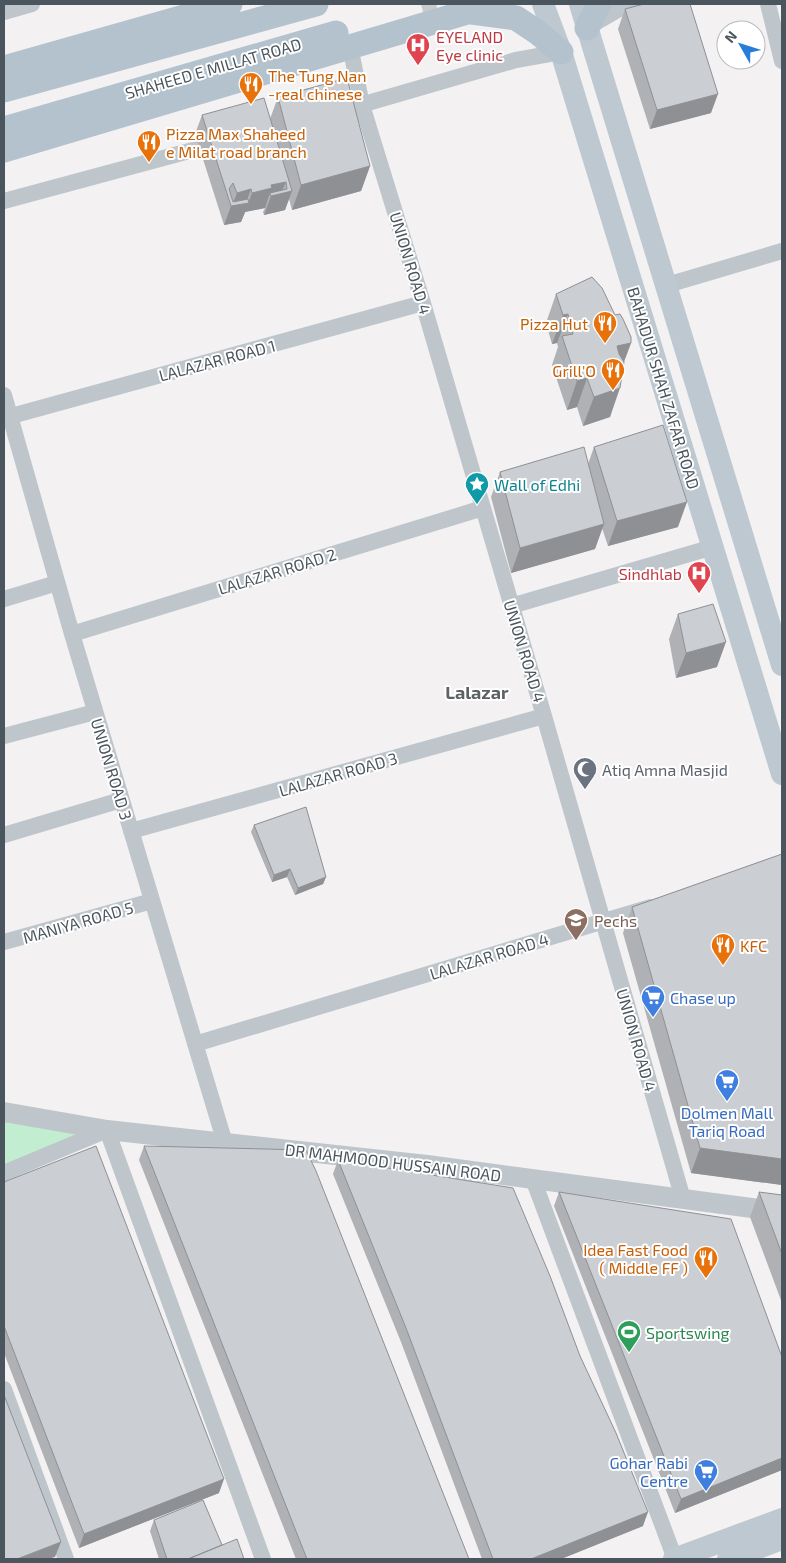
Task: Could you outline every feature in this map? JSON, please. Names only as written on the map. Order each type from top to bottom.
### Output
[{"type":"main road","points":[[4,68],[230,4]]},
{"type":"main road","name":"SHAHEED E MILLAT ROAD","points":[[4,90],[316,4]]},
{"type":"main road","name":"BAHADUR SHAH ZAFAR ROAD","points":[[543,4],[561,52],[782,774]]},
{"type":"main road","name":"BAHADUR SHAH ZAFAR ROAD","points":[[580,4],[782,665]]},
{"type":"main road","points":[[587,28],[599,4]]},
{"type":"main road","points":[[4,150],[477,7],[516,18],[561,52]]},
{"type":"main road","name":"SHAHEED E MILLAT ROAD","points":[[4,129],[422,8]]},
{"type":"main road","points":[[675,1559],[782,1519]]},
{"type":"main road","points":[[728,1559],[753,1555],[782,1539]]},
{"type":"street","points":[[4,12],[32,4]]},
{"type":"street","points":[[587,28],[621,8],[634,4]]},
{"type":"street","points":[[768,4],[782,61]]},
{"type":"street","name":"UNION ROAD 4","points":[[350,46],[362,105],[423,303],[683,1199]]},
{"type":"street","points":[[343,110],[516,60],[561,52]]},
{"type":"street","points":[[4,201],[230,140]]},
{"type":"street","points":[[667,285],[782,252]]},
{"type":"street","name":"LALAZAR ROAD 1","points":[[7,417],[423,303]]},
{"type":"street","name":"UNION ROAD 3","points":[[4,395],[7,417],[224,1142]]},
{"type":"street","name":"LALAZAR ROAD 2","points":[[72,634],[483,508]]},
{"type":"street","points":[[511,606],[713,548]]},
{"type":"street","points":[[4,599],[57,583]]},
{"type":"street","points":[[4,736],[95,712]]},
{"type":"street","name":"LALAZAR ROAD 3","points":[[131,832],[544,716]]},
{"type":"street","points":[[4,834],[122,800]]},
{"type":"street","name":"MANIYA ROAD 5","points":[[4,942],[152,901]]},
{"type":"street","name":"LALAZAR ROAD 4","points":[[195,1044],[669,902]]},
{"type":"street","name":"DR MAHMOOD HUSSAIN ROAD","points":[[4,1112],[107,1130],[427,1165],[782,1212]]},
{"type":"street","points":[[4,1173],[107,1130],[263,1559]]},
{"type":"street","points":[[533,1179],[675,1559]]},
{"type":"street","points":[[4,1389],[66,1559]]},
{"type":"green space","points":[[4,1118],[107,1130],[4,1173]]},
{"type":"building","points":[[644,4],[690,4],[718,94],[657,110],[625,9]]},
{"type":"building","points":[[347,78],[370,166],[301,185],[278,97]]},
{"type":"building","points":[[264,98],[292,191],[271,196],[270,193],[287,189],[286,182],[271,185],[272,188],[252,193],[251,189],[237,193],[233,183],[229,189],[233,202],[248,199],[249,203],[231,206],[202,115]]},
{"type":"building","points":[[592,277],[602,288],[615,315],[620,314],[631,337],[631,343],[617,346],[624,362],[620,388],[594,397],[587,378],[577,381],[562,336],[573,334],[568,314],[563,315],[556,294]]},
{"type":"building","points":[[663,425],[687,502],[617,521],[594,447]]},
{"type":"building","points":[[584,447],[604,524],[520,548],[500,472]]},
{"type":"building","points":[[713,604],[726,642],[686,653],[678,614]]},
{"type":"building","points":[[306,807],[326,877],[298,888],[290,869],[274,875],[254,825]]},
{"type":"building","name":"Dolmen Mall Tariq Road","points":[[782,854],[782,1159],[700,1148],[632,907]]},
{"type":"building","points":[[96,1146],[224,1479],[84,1534],[4,1326],[4,1182]]},
{"type":"building","points":[[144,1146],[306,1150],[316,1171],[469,1559],[307,1559]]},
{"type":"building","points":[[338,1160],[513,1188],[550,1276],[580,1356],[616,1433],[648,1512],[531,1559],[493,1559],[406,1328]]},
{"type":"building","points":[[559,1192],[731,1219],[782,1357],[782,1458],[681,1499]]},
{"type":"building","points":[[759,1192],[782,1195],[782,1254]]},
{"type":"building","points":[[4,1395],[61,1542],[17,1559],[4,1559]]},
{"type":"building","points":[[203,1500],[222,1545],[188,1559],[167,1559],[154,1520]]},
{"type":"building","points":[[237,1539],[244,1559],[188,1559]]},
{"type":"tunnel","points":[[422,8],[436,4]]},
{"type":"place","name":"EYELAND Eye clinic","points":[[418,66]]},
{"type":"place","name":"The Tung Nan -real chinese","points":[[251,105]]},
{"type":"place","name":"Pizza Max Shaheed e Milat road branch","points":[[149,163]]},
{"type":"place","name":"Pizza Hut","points":[[605,344]]},
{"type":"place","name":"Grill'O","points":[[613,391]]},
{"type":"place","name":"Wall of Edhi","points":[[477,505]]},
{"type":"place","name":"Sindhlab","points":[[699,594]]},
{"type":"place","name":"Atiq Amna Masjid","points":[[585,790]]},
{"type":"place","name":"Pechs","points":[[576,941]]},
{"type":"place","name":"KFC","points":[[723,966]]},
{"type":"place","name":"Chase up","points":[[653,1018]]},
{"type":"place","name":"Dolmen Mall Tariq Road","points":[[727,1102]]},
{"type":"place","name":"Idea Fast Food ( Middle FF )","points":[[706,1279]]},
{"type":"place","name":"Sportswing","points":[[629,1353]]},
{"type":"place","name":"Gohar Rabi Centre","points":[[706,1492]]},
{"type":"district","name":"Lalazar","points":[[477,692]]}]
